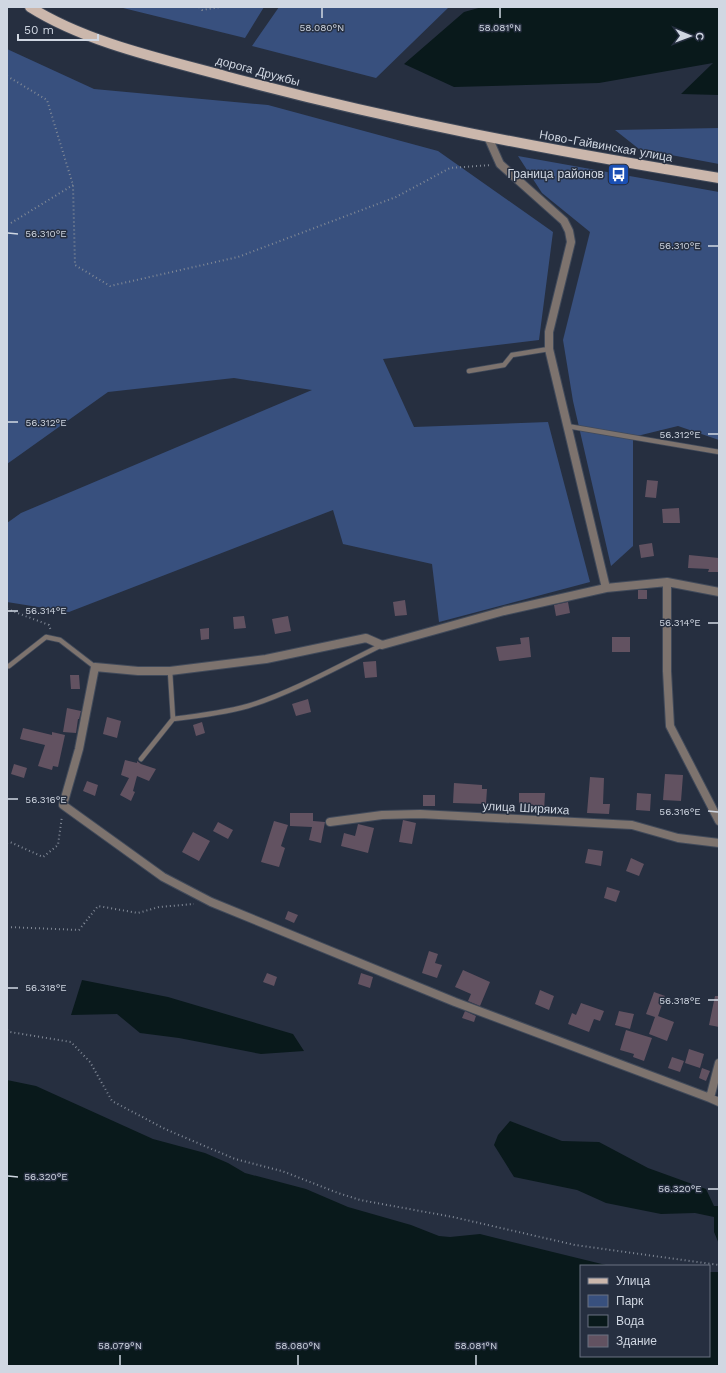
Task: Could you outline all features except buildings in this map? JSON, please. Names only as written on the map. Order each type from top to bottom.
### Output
[{"type":"main road","name":"дорога Дружбы","points":[[30,7],[90,36],[178,63],[273,89],[405,121],[488,137]]},
{"type":"main road","name":"Ново-Гайвинская улица","points":[[488,137],[507,142],[719,178]]},
{"type":"street","points":[[488,137],[500,164],[564,221],[570,231],[571,242],[569,256],[549,332],[549,349],[606,588]]},
{"type":"street","points":[[667,582],[667,671],[670,726],[719,822]]},
{"type":"street","points":[[719,592],[667,582],[606,588],[504,611],[382,645],[366,638],[266,659],[170,671],[138,671],[95,667],[79,749],[63,805],[163,877],[211,902],[469,1008],[719,1102]]},
{"type":"street","name":"улица Ширяиха","points":[[330,822],[382,815],[420,814],[632,825],[678,838],[719,843]]},
{"type":"street","points":[[710,1098],[719,1063]]},
{"type":"lane","points":[[469,371],[504,366],[512,355],[549,349]]},
{"type":"lane","points":[[567,426],[719,452]]},
{"type":"lane","points":[[9,666],[41,640],[46,637],[53,637],[60,640],[95,667]]},
{"type":"lane","points":[[141,759],[173,720],[208,715],[249,705],[286,691],[382,645]]},
{"type":"lane","points":[[170,671],[173,720]]},
{"type":"path","points":[[199,7],[202,10],[220,7]]},
{"type":"path","points":[[7,76],[47,100],[73,185],[75,265],[110,286],[238,257],[396,197],[450,168],[500,164]]},
{"type":"path","points":[[7,223],[11,223],[73,185]]},
{"type":"path","points":[[7,608],[49,625],[53,637]]},
{"type":"path","points":[[7,843],[10,842],[44,857],[58,845],[63,805]]},
{"type":"path","points":[[7,927],[79,930],[98,906],[138,913],[159,907],[211,902]]},
{"type":"path","points":[[7,1030],[10,1032],[71,1042],[90,1062],[112,1101],[165,1130],[235,1159],[282,1171],[360,1200],[453,1217],[574,1245],[719,1265]]},
{"type":"green space","points":[[119,7],[264,7],[245,38]]},
{"type":"green space","points":[[279,7],[449,7],[376,78],[252,46]]},
{"type":"green space","points":[[7,49],[94,89],[268,105],[438,151],[553,232],[539,340],[383,359],[414,427],[548,422],[590,582],[439,622],[432,564],[343,544],[333,510],[69,612],[7,602],[7,523],[21,513],[312,390],[234,378],[108,392],[7,464]]},
{"type":"green space","points":[[719,128],[719,164],[639,149],[615,130]]},
{"type":"green space","points":[[518,156],[719,192],[719,440],[678,426],[633,437],[633,546],[611,566],[573,401],[563,340],[590,232],[542,193]]},
{"type":"water","points":[[482,7],[719,7],[719,95],[681,94],[713,63],[599,83],[454,87],[404,64],[464,12]]},
{"type":"water","points":[[82,980],[168,997],[293,1034],[304,1051],[261,1054],[179,1038],[140,1033],[117,1014],[71,1015]]},
{"type":"water","points":[[7,1080],[36,1086],[153,1139],[205,1153],[228,1163],[245,1173],[306,1189],[348,1207],[411,1225],[439,1236],[450,1237],[480,1234],[606,1265],[580,1265],[580,1357],[710,1357],[710,1272],[719,1272],[719,1366],[7,1366]]},
{"type":"water","points":[[510,1121],[562,1141],[599,1142],[648,1168],[706,1189],[714,1206],[719,1206],[719,1244],[714,1232],[714,1217],[695,1213],[661,1214],[606,1203],[577,1190],[514,1177],[494,1145],[498,1135]]},
{"type":"place","name":"Граница районов","points":[[619,174]]}]
